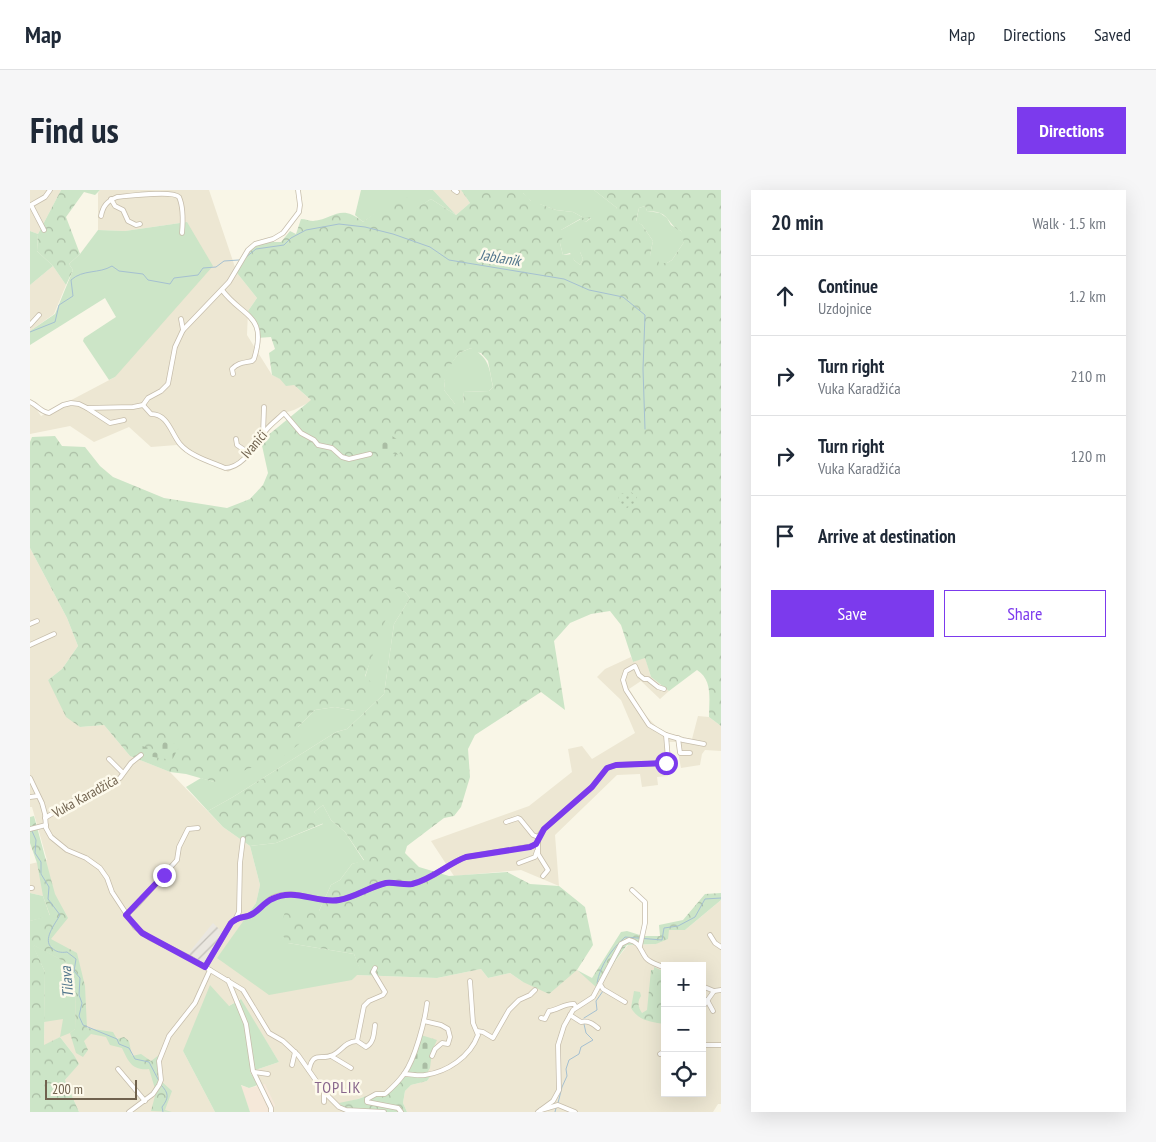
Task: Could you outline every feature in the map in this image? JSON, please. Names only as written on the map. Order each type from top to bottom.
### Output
[{"type":"street","points":[[44,230],[30,205],[44,197],[50,190]]},
{"type":"street","points":[[130,190],[135,196]]},
{"type":"street","points":[[86,408],[143,405],[148,398],[166,388],[175,348],[183,330],[222,290],[255,244],[280,235],[292,221],[299,212],[298,190]]},
{"type":"street","points":[[101,216],[103,207],[111,199],[164,191],[175,194],[178,197],[184,217],[182,233]]},
{"type":"street","points":[[111,199],[115,206],[123,210],[128,221],[136,225],[140,224]]},
{"type":"street","points":[[222,290],[255,322],[259,332],[254,359],[236,365],[232,369],[233,374]]},
{"type":"street","points":[[30,325],[39,315]]},
{"type":"street","points":[[181,319],[183,330]]},
{"type":"street","points":[[30,402],[42,411],[49,413],[66,404],[76,403],[112,424],[124,420]]},
{"type":"street","name":"Ivanići","points":[[143,405],[151,414],[156,414],[164,419],[183,448],[228,468],[246,457],[263,434],[284,414],[301,433],[314,440],[318,445],[332,448],[342,457],[349,459],[370,454]]},
{"type":"street","points":[[263,434],[264,407]]},
{"type":"street","points":[[236,439],[237,445],[249,453]]},
{"type":"street","points":[[30,624],[36,621]]},
{"type":"street","points":[[30,645],[54,634]]},
{"type":"street","points":[[664,689],[648,679],[644,679],[639,675],[634,666],[628,668],[623,680],[626,690],[637,704],[649,725],[666,735],[704,744]]},
{"type":"street","points":[[236,918],[253,914],[269,900],[281,895],[303,896],[329,901],[339,900],[349,898],[386,883],[404,884],[422,881],[434,876],[457,860],[466,857],[530,847],[538,840],[544,829],[592,787],[607,768],[616,765],[666,763],[668,759],[666,735]]},
{"type":"street","points":[[678,738],[680,753],[690,753]]},
{"type":"street","name":"Vuka Karadžića","points":[[46,818],[81,796],[120,778],[131,763],[141,755]]},
{"type":"street","name":"Vuka Karadžića","points":[[109,759],[123,773]]},
{"type":"street","name":"Vuka Karadžića","points":[[30,778],[46,818],[49,834],[58,844],[91,860],[104,872],[112,892],[126,915],[142,933],[243,990],[270,1033],[295,1052],[310,1070],[324,1092],[338,1107],[346,1110],[384,1112]]},
{"type":"street","name":"Vuka Karadžića","points":[[30,797],[38,796]]},
{"type":"street","points":[[506,822],[518,818],[538,840],[538,854],[548,870],[543,876]]},
{"type":"street","points":[[31,829],[46,825]]},
{"type":"street","points":[[126,915],[177,860],[179,847],[188,829],[198,828]]},
{"type":"street","points":[[205,967],[239,912],[240,863],[243,840]]},
{"type":"street","points":[[519,863],[535,857],[538,849]]},
{"type":"street","points":[[632,890],[645,902],[645,923],[641,941],[646,959],[661,966]]},
{"type":"street","points":[[710,935],[715,943],[721,947]]},
{"type":"street","points":[[537,1112],[553,1101],[559,1090],[558,1046],[564,1026],[570,1015],[576,1007],[593,997],[621,944],[625,941],[641,941]]},
{"type":"street","points":[[357,1041],[364,1006],[385,992],[373,972],[375,968]]},
{"type":"street","points":[[129,1112],[153,1094],[160,1084],[159,1061],[169,1036],[195,1003],[210,970]]},
{"type":"street","points":[[228,980],[246,1024],[254,1072],[271,1108],[271,1112]]},
{"type":"street","points":[[404,1074],[424,1075],[450,1067],[472,1047],[477,1037],[477,1031],[472,1016],[470,981]]},
{"type":"street","points":[[600,984],[604,989],[625,1002]]},
{"type":"street","points":[[706,987],[721,990]]},
{"type":"street","points":[[477,1031],[484,1032],[493,1038],[509,1010],[519,1000],[536,990]]},
{"type":"street","points":[[703,1007],[714,990]]},
{"type":"street","points":[[707,1000],[714,1011]]},
{"type":"street","points":[[401,1112],[398,1108],[374,1104],[366,1100],[376,1094],[385,1094],[404,1074],[412,1058],[424,1021],[427,1003]]},
{"type":"street","points":[[541,1018],[545,1019],[549,1011],[566,1004],[574,1004],[576,1007]]},
{"type":"street","points":[[570,1015],[581,1022],[591,1023],[598,1028]]},
{"type":"street","points":[[424,1021],[448,1029],[450,1037],[448,1044],[442,1043],[435,1049],[432,1056]]},
{"type":"street","points":[[357,1041],[366,1047],[369,1046],[375,1024]]},
{"type":"street","points":[[310,1070],[311,1063],[315,1058],[331,1056],[344,1046],[357,1041]]},
{"type":"street","points":[[706,1045],[721,1045]]},
{"type":"street","points":[[292,1065],[295,1052]]},
{"type":"street","points":[[331,1056],[351,1068]]},
{"type":"street","points":[[118,1069],[144,1101]]},
{"type":"street","points":[[254,1072],[266,1074],[265,1079]]},
{"type":"street","points":[[324,1092],[324,1102]]},
{"type":"street","points":[[537,1112],[558,1105],[575,1112]]},
{"type":"shaded area","points":[[30,190],[61,190],[38,234],[30,231]]},
{"type":"shaded area","points":[[100,190],[209,190],[237,273],[257,298],[248,311],[247,335],[272,375],[294,385],[312,401],[284,413],[261,441],[228,472],[177,445],[151,447],[129,427],[94,442],[70,426],[30,434],[30,400],[41,416],[115,377],[187,222],[125,231],[98,230],[98,193]]},
{"type":"shaded area","points":[[433,190],[461,190],[470,203],[456,215]]},
{"type":"shaded area","points":[[53,266],[66,285],[54,314],[30,331],[30,285]]},
{"type":"shaded area","points":[[30,548],[67,618],[78,646],[62,669],[48,680],[80,727],[104,725],[130,756],[170,772],[223,827],[250,846],[260,885],[256,903],[218,958],[352,980],[356,975],[437,978],[481,969],[488,978],[510,973],[523,982],[577,970],[596,986],[628,945],[656,944],[669,929],[685,930],[721,900],[721,1104],[718,1104],[713,1112],[407,1112],[403,1103],[405,1091],[411,1085],[427,1081],[431,1075],[386,1095],[375,1093],[340,1104],[348,1112],[273,1112],[274,1105],[250,1072],[279,1062],[240,999],[229,1006],[183,1051],[215,1112],[79,1112],[65,1080],[78,1064],[74,1055],[60,1037],[44,1046],[45,972],[30,921],[50,916],[43,896],[30,893],[30,864],[47,860],[32,807],[30,807]]},
{"type":"shaded area","points":[[631,657],[633,662],[645,657],[651,677],[669,691],[660,699],[641,681],[629,689],[645,715],[657,727],[674,736],[692,739],[698,716],[709,717],[721,726],[721,751],[705,750],[702,754],[700,765],[681,768],[676,742],[669,742],[670,765],[667,771],[668,776],[657,777],[658,785],[642,787],[640,774],[617,775],[555,835],[559,886],[521,870],[454,876],[431,841],[529,806],[572,772],[568,749],[582,746],[592,759],[635,733],[621,700],[597,677],[605,669]]},
{"type":"shaded area","points":[[213,923],[223,933],[204,963],[188,954]]},
{"type":"shaded area","points":[[265,1084],[275,1105],[273,1112],[250,1112],[240,1085],[249,1088]]},
{"type":"green space","points":[[61,190],[100,190],[95,195],[84,192],[66,217],[80,254],[69,264],[73,270],[66,285],[53,266],[37,251],[38,234]]},
{"type":"green space","points":[[361,190],[433,190],[456,215],[431,199],[417,208],[376,213],[363,222],[355,215]]},
{"type":"green space","points":[[461,190],[523,190],[523,193],[531,201],[539,200],[540,204],[556,210],[573,212],[584,218],[591,217],[586,222],[580,219],[561,230],[563,237],[560,243],[563,255],[573,254],[574,260],[580,265],[583,259],[580,252],[579,235],[594,221],[604,222],[606,214],[617,208],[594,190],[721,190],[721,726],[709,717],[709,691],[706,679],[702,674],[697,670],[669,691],[651,677],[645,658],[633,662],[621,625],[610,611],[591,614],[570,623],[554,641],[565,710],[541,692],[475,735],[468,749],[470,777],[461,807],[454,816],[444,818],[407,846],[405,853],[419,867],[449,876],[507,872],[530,884],[559,886],[585,907],[593,945],[577,970],[549,994],[523,982],[510,973],[488,978],[481,969],[437,978],[356,975],[360,970],[354,954],[288,943],[279,930],[286,909],[319,911],[331,885],[340,880],[352,864],[364,860],[345,832],[331,820],[323,805],[314,812],[324,823],[276,843],[250,846],[223,827],[208,811],[336,732],[347,729],[384,694],[394,624],[410,598],[405,592],[392,588],[394,597],[365,676],[375,686],[355,711],[335,707],[315,710],[298,727],[303,741],[285,755],[214,782],[186,774],[170,772],[130,756],[104,725],[80,727],[66,717],[48,680],[62,669],[78,646],[67,618],[30,548],[30,442],[32,437],[55,436],[62,446],[85,447],[100,466],[113,477],[164,498],[227,508],[250,499],[263,485],[268,473],[261,441],[311,400],[294,385],[286,386],[280,379],[272,375],[269,353],[275,349],[271,337],[257,338],[257,329],[250,321],[253,318],[248,311],[257,298],[237,273],[253,248],[264,243],[281,242],[290,231],[296,234],[301,219],[321,220],[343,213],[355,216],[363,222],[402,192],[416,208],[431,199],[456,215],[470,203]],"holes":[[[645,206],[647,211],[663,215],[681,231],[684,242],[672,260],[667,263],[659,263],[657,257],[650,255],[653,241],[642,225],[636,221],[639,208]],[[471,348],[474,352],[481,353],[488,361],[493,387],[489,391],[463,392],[464,403],[455,404],[444,390],[445,381],[443,376],[459,353]]]},
{"type":"green space","points":[[523,190],[594,190],[617,208],[580,252],[583,259],[580,265],[570,253],[563,255],[560,243],[561,230],[581,219],[586,222],[591,218],[584,218],[573,212],[556,210],[531,201],[523,193]]},
{"type":"green space","points":[[645,206],[647,211],[660,213],[667,218],[671,225],[681,231],[684,236],[684,242],[672,260],[667,263],[659,264],[650,255],[653,241],[642,225],[636,222],[639,208]]},
{"type":"green space","points":[[187,222],[213,266],[115,377],[109,380],[83,341],[84,338],[116,317],[105,298],[30,345],[30,331],[55,314],[73,270],[69,264],[80,254],[98,230],[125,231]]},
{"type":"green space","points":[[30,231],[38,234],[37,251],[53,266],[30,285]]},
{"type":"green space","points":[[471,348],[482,356],[488,364],[493,387],[489,391],[463,392],[464,404],[455,404],[444,390],[445,381],[442,376],[459,353]]},
{"type":"green space","points":[[392,436],[402,446],[402,450],[398,455],[384,452],[381,449],[383,438]]},
{"type":"green space","points":[[630,491],[637,497],[636,502],[627,508],[618,499],[620,493],[627,494]]},
{"type":"green space","points":[[392,587],[405,592],[410,598],[394,624],[384,694],[347,729],[336,732],[208,811],[186,787],[201,778],[214,782],[298,727],[315,710],[335,707],[355,711]]},
{"type":"green space","points":[[164,741],[180,745],[172,760],[141,755],[142,746],[159,751]]},
{"type":"green space","points":[[323,805],[331,820],[345,832],[364,861],[352,864],[340,880],[331,885],[319,911],[288,943],[354,954],[361,971],[352,980],[269,995],[217,958],[256,903],[260,885],[250,846],[276,843],[323,824],[314,812]]},
{"type":"green space","points":[[34,816],[55,894],[68,918],[51,939],[77,953],[85,986],[87,1028],[113,1032],[117,1039],[124,1037],[129,1041],[132,1056],[141,1054],[151,1061],[159,1055],[160,1080],[172,1091],[165,1110],[172,1112],[151,1111],[156,1092],[149,1069],[135,1067],[131,1064],[122,1048],[110,1045],[106,1037],[91,1034],[84,1041],[88,1050],[83,1057],[76,1053],[70,1033],[75,1029],[76,987],[71,965],[33,945],[45,972],[44,1045],[60,1037],[79,1064],[65,1080],[79,1112],[30,1112],[30,921],[50,915],[43,896],[37,863],[30,843],[30,817]]},
{"type":"green space","points":[[30,893],[43,896],[50,916],[30,921]]},
{"type":"green space","points":[[721,893],[721,900],[685,930],[669,930],[668,939],[656,944],[627,945],[596,987],[577,970],[592,978],[621,932],[627,931],[643,936],[660,936],[659,925],[683,920],[705,894]]},
{"type":"green space","points":[[32,944],[71,965],[76,987],[75,1029],[60,1037],[63,1019],[44,1022],[45,972]]},
{"type":"green space","points":[[654,967],[661,970],[661,1023],[638,1016],[631,1008],[634,991],[640,992],[641,996],[638,1004],[642,1013],[647,1010],[651,970],[654,970]]},
{"type":"green space","points":[[210,985],[229,1006],[241,999],[279,1062],[250,1072],[258,1085],[249,1088],[241,1085],[250,1112],[215,1112],[183,1051]]},
{"type":"green space","points":[[421,1035],[437,1040],[432,1051],[430,1068],[427,1073],[406,1073]]},
{"type":"green space","points":[[432,1074],[427,1081],[411,1085],[405,1091],[403,1103],[407,1112],[348,1112],[339,1103],[375,1093],[386,1095],[402,1077],[422,1077]]},
{"type":"waterway","name":"Jablanik","points":[[245,258],[256,249],[284,245],[291,238],[306,230],[339,224],[365,227],[393,234],[430,247],[449,260],[564,279],[589,290],[623,297],[645,315],[643,369],[645,429]]},
{"type":"waterway","name":"Jablanik","points":[[30,332],[55,322],[59,305],[73,296],[71,280],[81,274],[112,266],[119,271],[143,274],[148,280],[170,284],[174,278],[198,275],[203,268],[216,267],[224,261],[239,260]]},
{"type":"waterway","name":"Tilava","points":[[32,831],[36,840],[35,853],[41,862],[41,874],[49,887],[48,899],[60,915],[50,932],[49,945],[55,950],[67,952],[76,959],[74,971],[80,978],[79,995],[82,1003],[79,1016],[83,1025],[117,1039],[119,1044],[129,1048],[135,1059],[149,1062],[159,1081]]},
{"type":"waterway","points":[[597,983],[607,958],[625,937],[662,940],[664,928],[678,926],[695,917],[705,899],[721,898]]},
{"type":"waterway","points":[[584,1018],[597,1010],[596,1001],[603,991]]},
{"type":"waterway","points":[[558,1103],[567,1076],[566,1069],[569,1060],[579,1054],[581,1047],[593,1040],[586,1033],[584,1024]]},
{"type":"waterway","name":"Tilava","points":[[161,1085],[166,1091],[167,1096],[162,1107],[163,1112]]},
{"type":"waterway","points":[[555,1112],[556,1108]]},
{"type":"district","name":"TOPLIK","points":[[338,1087]]},
{"type":"route","points":[[164,875],[126,915],[142,933],[205,967],[231,923],[236,918],[253,914],[272,898],[289,895],[314,897],[329,901],[339,900],[349,898],[386,883],[412,884],[422,881],[434,876],[457,860],[466,857],[530,847],[538,842],[538,838],[544,829],[592,787],[607,768],[616,765],[660,765],[666,763]]}]
